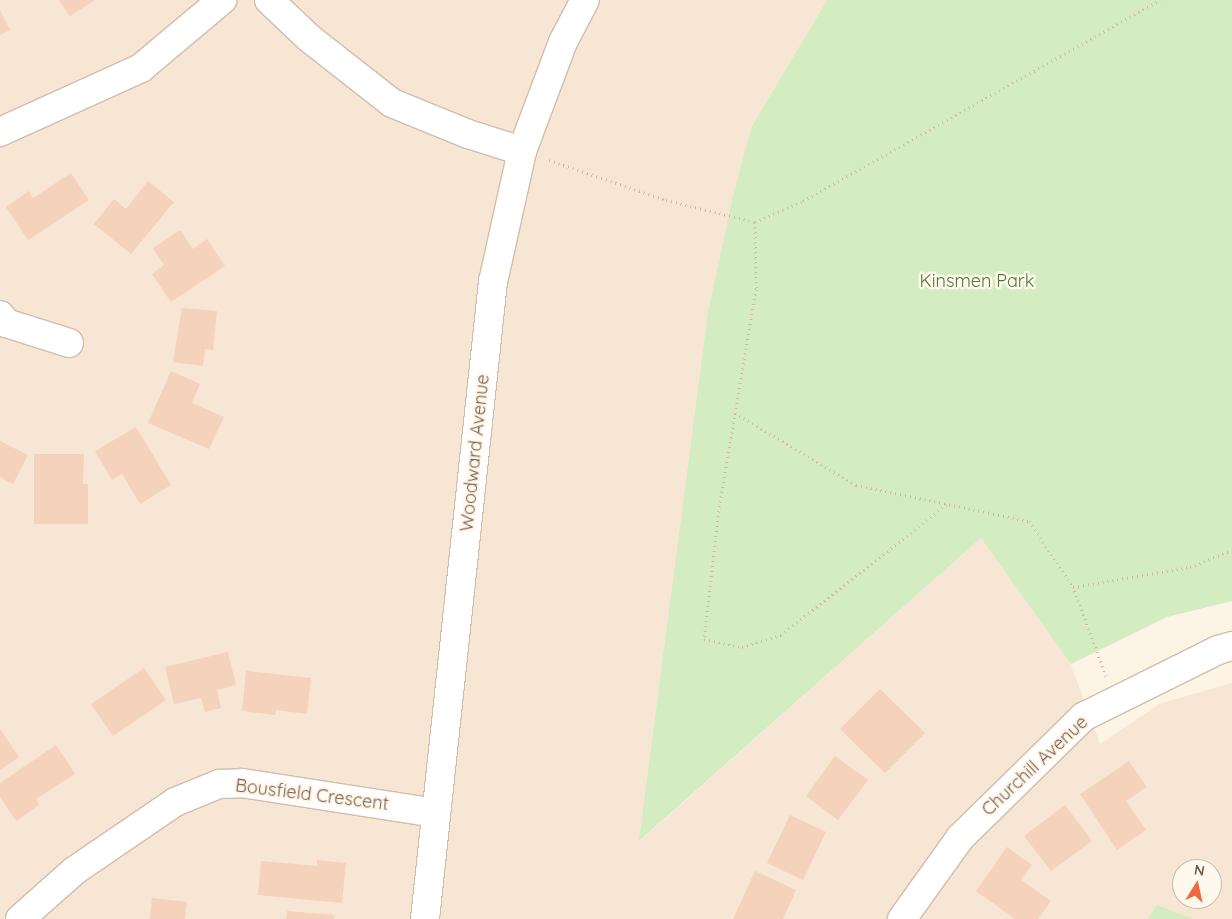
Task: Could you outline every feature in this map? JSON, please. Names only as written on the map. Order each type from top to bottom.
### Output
[{"type":"street","points":[[0,132],[141,68],[222,0]]},
{"type":"street","points":[[269,0],[310,38],[392,103],[468,134],[522,151]]},
{"type":"street","name":"Woodward Avenue","points":[[425,919],[493,282],[522,151],[563,42],[584,0]]},
{"type":"street","points":[[0,315],[6,323],[69,343]]},
{"type":"street","name":"Churchill Avenue","points":[[902,919],[960,838],[1084,717],[1232,646]]},
{"type":"street","name":"Bousfield Crescent","points":[[20,919],[74,871],[175,802],[218,784],[242,783],[436,813]]},
{"type":"path","points":[[522,151],[666,200],[755,222],[803,201],[1160,0]]},
{"type":"path","points":[[755,222],[756,289],[720,501],[704,639],[742,647],[781,634],[947,504]]},
{"type":"path","points":[[735,412],[856,485],[1030,521],[1073,587],[1116,700]]},
{"type":"path","points":[[1073,587],[1190,567],[1232,550]]},
{"type":"shaded area","points":[[0,0],[827,0],[752,126],[640,841],[981,538],[1071,664],[1100,744],[1159,704],[1232,683],[1232,919],[0,919]]},
{"type":"green space","name":"Kinsmen Park","points":[[827,0],[1232,0],[1232,601],[1167,617],[1071,664],[981,538],[639,841],[708,313],[733,196],[752,126]]},
{"type":"green space","points":[[1157,905],[1193,919],[1148,919]]},
{"type":"building","points":[[59,0],[95,0],[70,16]]},
{"type":"building","points":[[0,10],[10,30],[0,35]]},
{"type":"building","points":[[71,173],[89,200],[28,240],[6,207],[29,191],[33,198]]},
{"type":"building","points":[[148,181],[174,202],[131,254],[94,224],[114,199],[126,209]]},
{"type":"building","points":[[180,230],[193,249],[207,239],[225,266],[171,302],[152,274],[164,265],[153,248]]},
{"type":"building","points":[[182,308],[217,311],[213,350],[205,349],[203,366],[173,362]]},
{"type":"building","points":[[171,371],[200,384],[192,403],[224,417],[209,449],[148,423]]},
{"type":"building","points":[[136,427],[171,485],[140,504],[122,474],[112,480],[95,451]]},
{"type":"building","points":[[0,441],[28,455],[13,484],[0,477]]},
{"type":"building","points":[[34,454],[84,454],[83,484],[88,484],[88,524],[34,524]]},
{"type":"building","points":[[228,652],[236,685],[217,690],[221,708],[205,712],[201,698],[174,704],[165,667]]},
{"type":"building","points":[[144,668],[166,700],[113,736],[91,704]]},
{"type":"building","points":[[246,671],[311,678],[307,714],[276,710],[275,715],[242,711]]},
{"type":"building","points":[[880,689],[925,733],[885,773],[840,729]]},
{"type":"building","points":[[0,729],[19,757],[0,770]]},
{"type":"building","points":[[56,745],[75,774],[36,799],[39,805],[16,821],[0,797],[0,783]]},
{"type":"building","points":[[835,756],[868,780],[838,820],[806,796]]},
{"type":"building","points":[[1129,761],[1147,787],[1126,801],[1146,830],[1117,850],[1080,794]]},
{"type":"building","points":[[1065,805],[1092,841],[1051,871],[1024,836]]},
{"type":"building","points":[[790,815],[826,832],[803,880],[767,863]]},
{"type":"building","points":[[1007,847],[1032,865],[1021,880],[1051,901],[1038,919],[1015,919],[976,891]]},
{"type":"building","points":[[317,860],[346,863],[342,903],[258,895],[261,861],[317,866]]},
{"type":"building","points":[[755,871],[796,890],[783,919],[733,919]]},
{"type":"building","points":[[152,898],[187,902],[185,919],[150,919]]},
{"type":"building","points":[[287,911],[334,915],[334,919],[286,919]]}]
